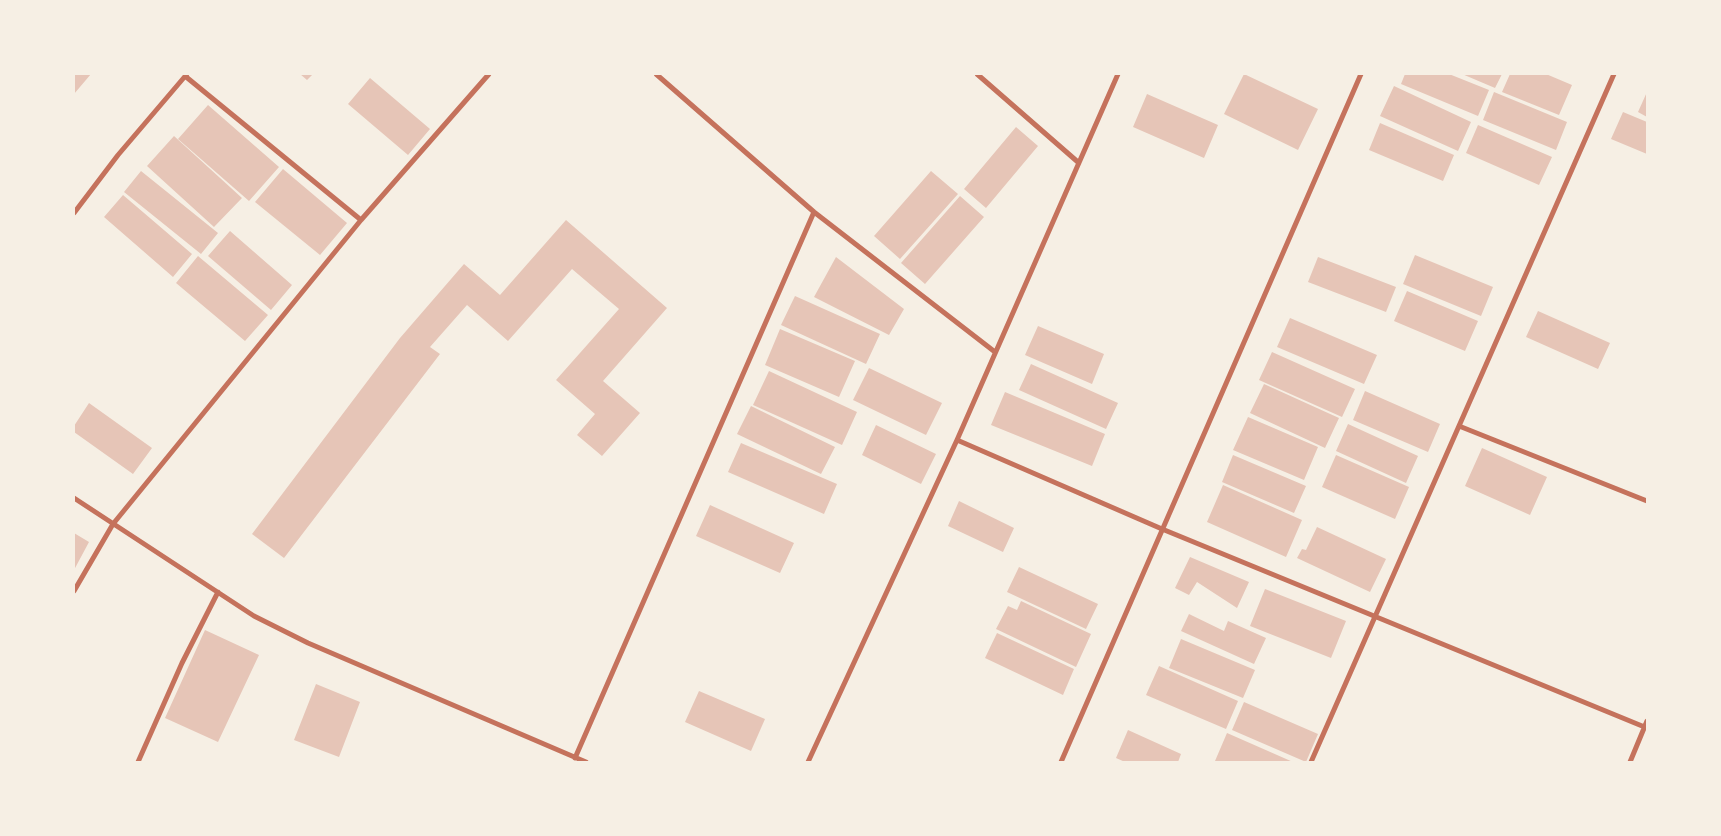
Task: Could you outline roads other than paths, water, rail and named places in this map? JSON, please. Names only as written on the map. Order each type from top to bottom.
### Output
[{"type":"street","points":[[74,591],[113,524],[361,220],[489,74]]},
{"type":"street","points":[[656,74],[814,212],[995,352]]},
{"type":"street","points":[[977,74],[1078,163]]},
{"type":"street","points":[[808,762],[957,440],[1118,74]]},
{"type":"street","points":[[1061,762],[1361,74]]},
{"type":"street","points":[[1311,762],[1614,74]]},
{"type":"street","points":[[74,213],[118,155],[186,75],[361,220]]},
{"type":"street","points":[[575,758],[814,212]]},
{"type":"street","points":[[1459,426],[1647,501]]},
{"type":"street","points":[[957,440],[1162,529],[1646,725],[1630,762]]},
{"type":"street","points":[[74,498],[254,616],[308,643],[586,762]]},
{"type":"street","points":[[138,762],[182,662],[218,592]]}]
